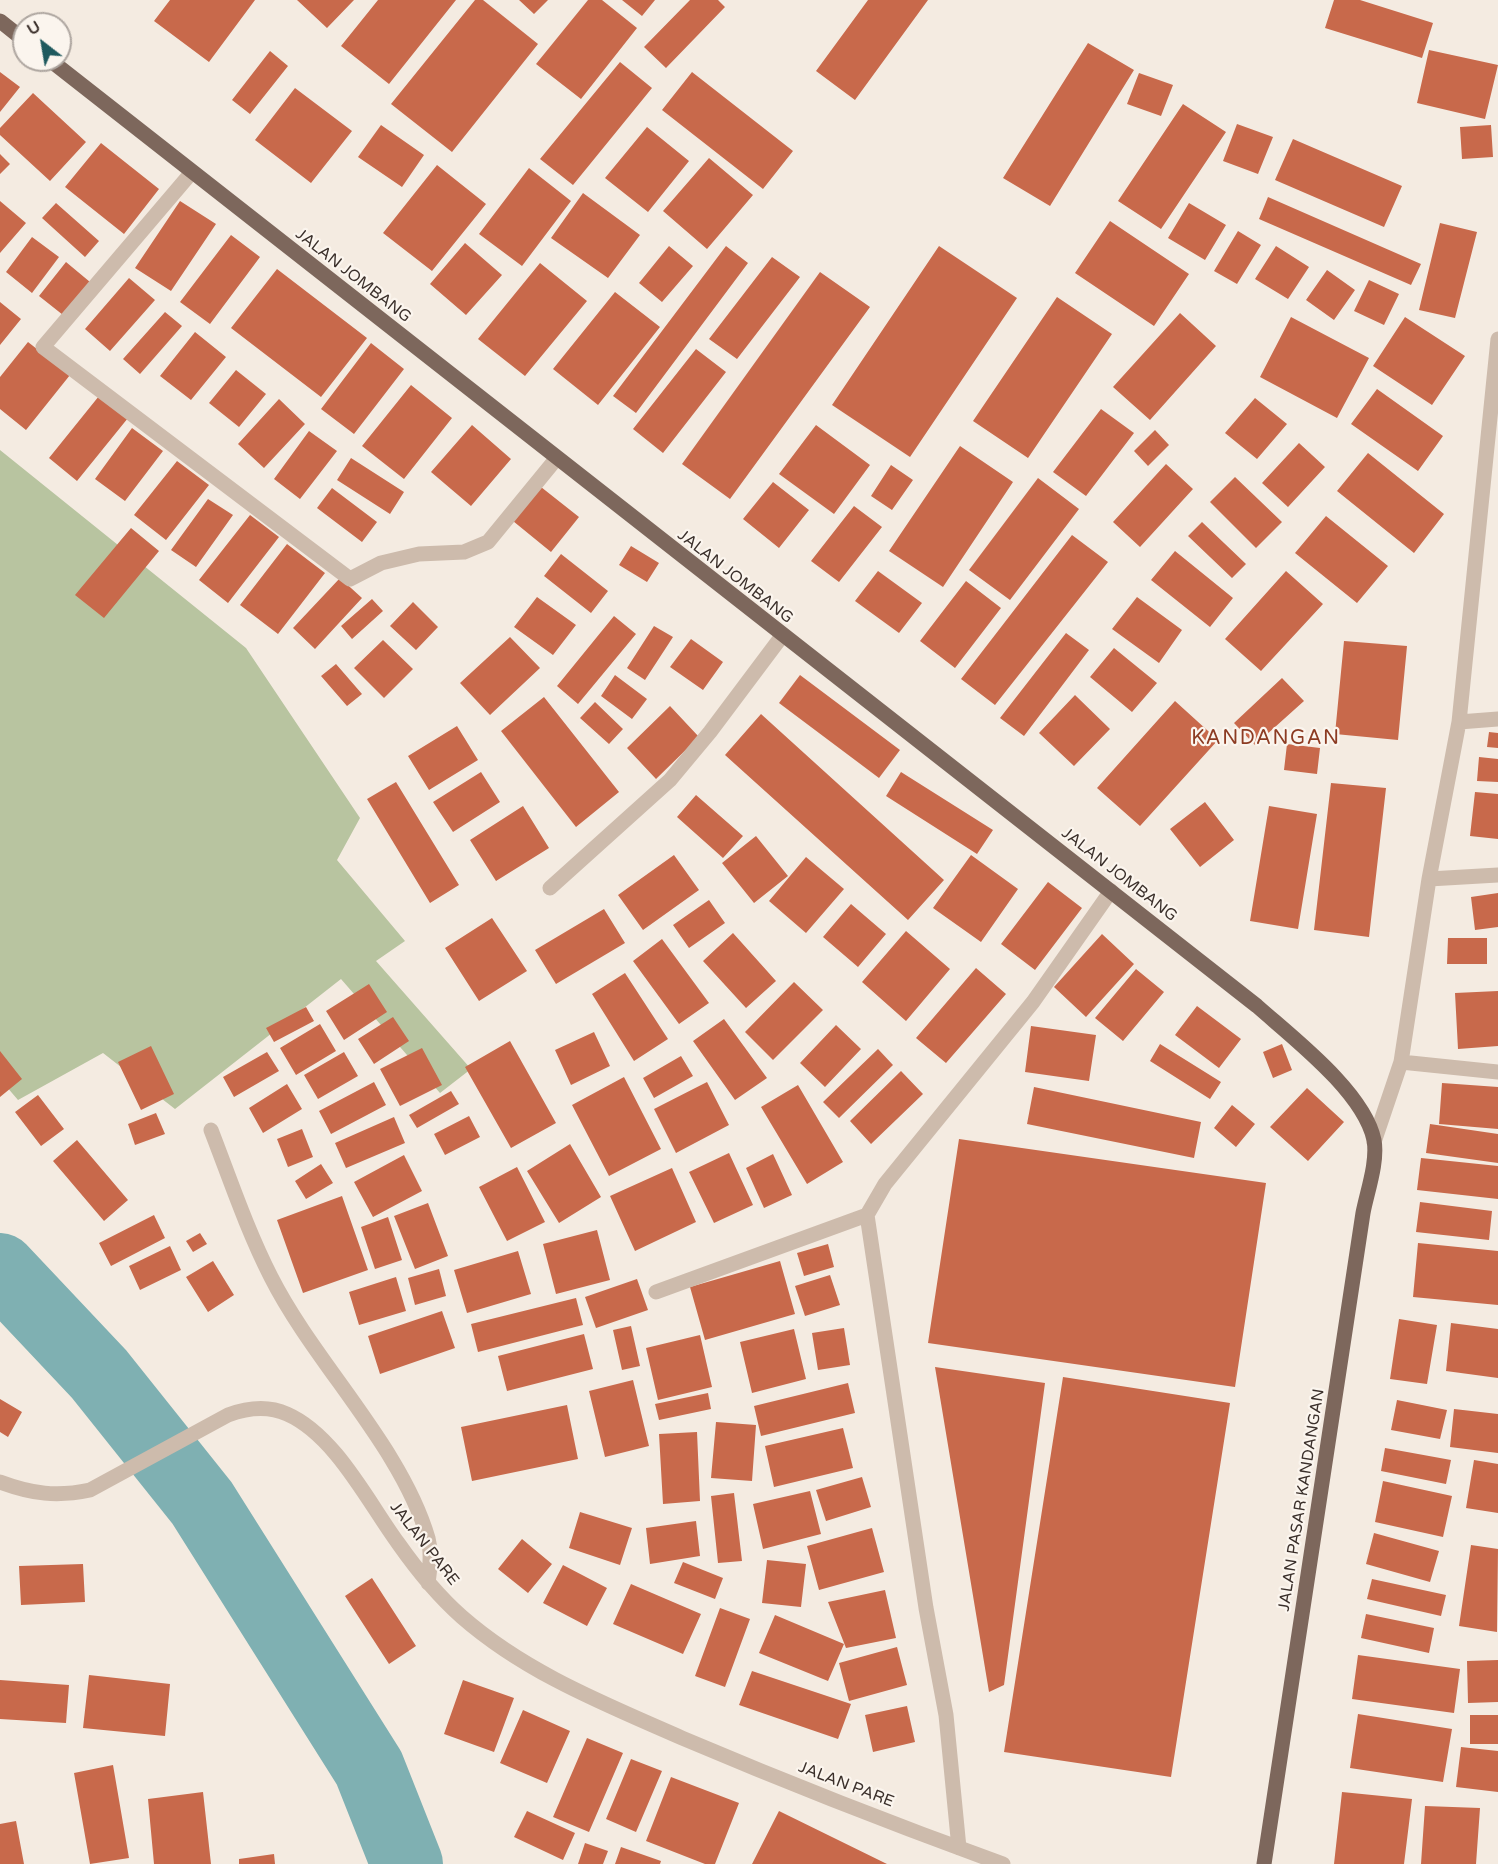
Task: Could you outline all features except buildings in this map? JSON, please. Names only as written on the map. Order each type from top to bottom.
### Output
[{"type":"main road","points":[[0,21],[12,30]]},
{"type":"main road","name":"JALAN JOMBANG","points":[[65,72],[556,459],[1257,1006],[1313,1055],[1361,1108],[1374,1142]]},
{"type":"main road","name":"JALAN PASAR KANDANGAN","points":[[1264,1864],[1374,1142]]},
{"type":"street","points":[[192,172],[43,346],[350,579],[381,563],[419,554],[464,552],[488,542],[556,459]]},
{"type":"street","points":[[1374,1142],[1401,1062],[1429,879],[1459,722],[1498,339]]},
{"type":"street","points":[[550,888],[670,780],[710,732],[782,636]]},
{"type":"street","points":[[1459,722],[1498,719]]},
{"type":"street","points":[[1429,879],[1498,875]]},
{"type":"street","points":[[959,1848],[946,1715],[926,1608],[867,1215],[885,1184],[1033,1002],[1111,891]]},
{"type":"street","points":[[1401,1062],[1498,1072]]},
{"type":"street","points":[[211,1130],[271,1278],[310,1342],[394,1466],[419,1515],[429,1540],[428,1584]]},
{"type":"street","points":[[656,1292],[867,1215]]},
{"type":"street","name":"JALAN PARE","points":[[0,1482],[23,1491],[46,1495],[65,1495],[90,1490],[228,1415],[246,1408],[269,1409],[286,1413],[322,1437],[428,1584],[462,1617],[512,1656],[587,1697],[746,1765],[1003,1864]]},
{"type":"green space","points":[[0,450],[246,648],[360,818],[337,860],[405,941],[376,961],[471,1069],[440,1093],[341,979],[175,1109],[103,1053],[18,1100],[0,1079]]},
{"type":"waterway","points":[[0,1269],[99,1374],[202,1503],[369,1768],[407,1864]]},
{"type":"district","name":"KANDANGAN","points":[[1266,739]]}]
